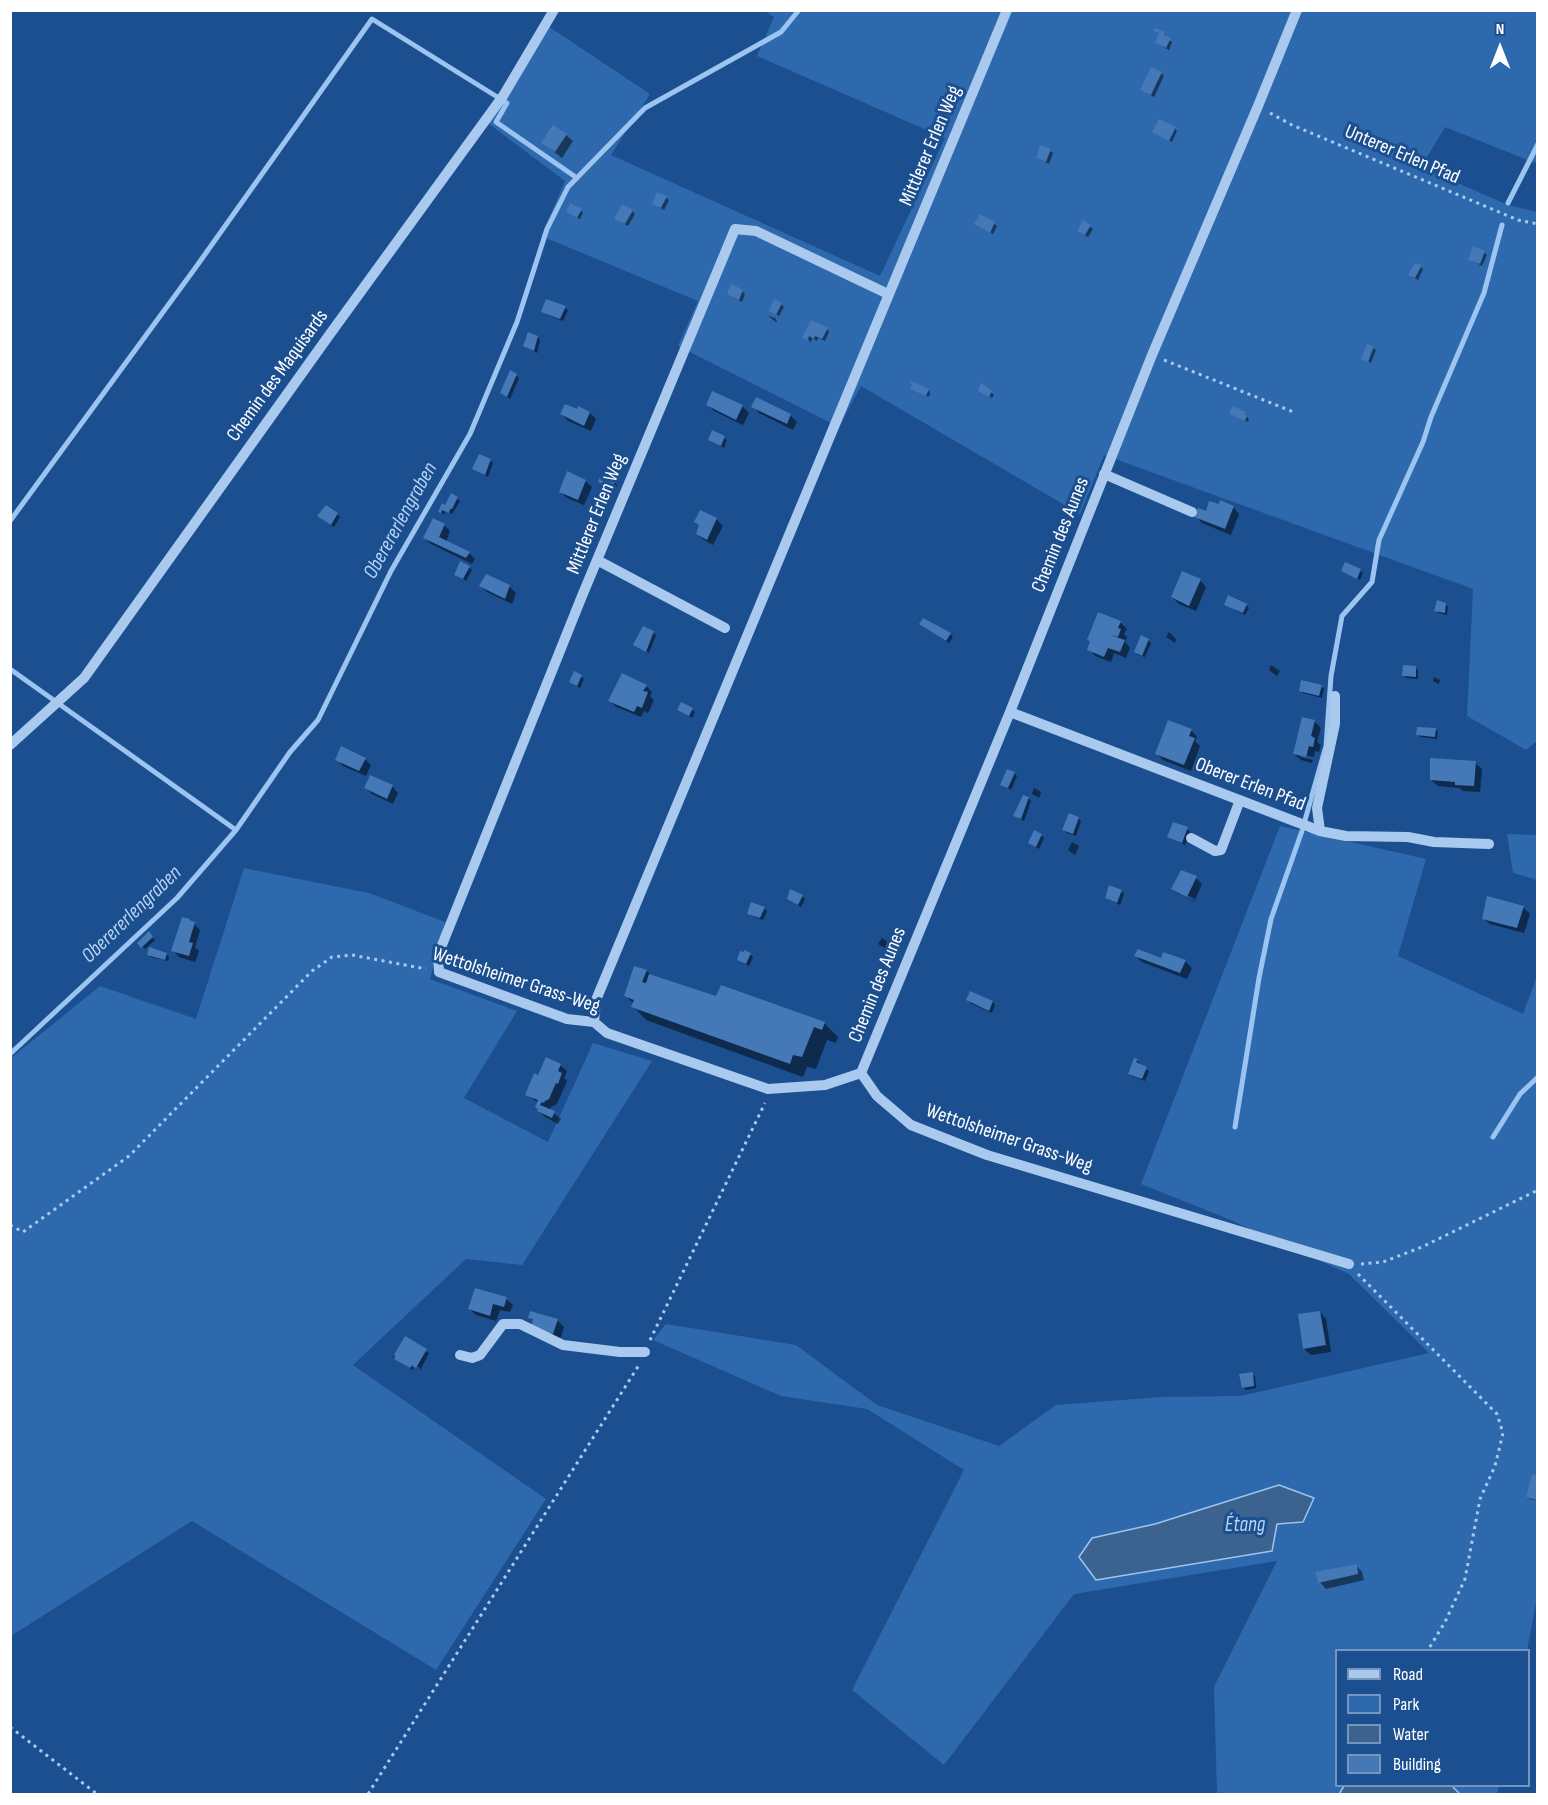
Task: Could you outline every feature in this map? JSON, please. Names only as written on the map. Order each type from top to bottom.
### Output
[{"type":"street","name":"Chemin des Maquisards","points":[[10,746],[84,678],[503,96],[554,10]]},
{"type":"street","name":"Mittlerer Erlen Weg","points":[[594,1022],[596,1000],[1007,10]]},
{"type":"street","name":"Chemin des Aunes","points":[[861,1073],[1010,712],[1152,355],[1297,10]]},
{"type":"street","name":"Mittlerer Erlen Weg","points":[[440,972],[438,955],[597,560],[735,229],[756,231],[888,294]]},
{"type":"street","points":[[1104,474],[1192,512]]},
{"type":"street","points":[[597,560],[725,628]]},
{"type":"street","points":[[1320,831],[1317,808],[1335,724],[1335,696]]},
{"type":"street","name":"Oberer Erlen Pfad","points":[[1010,712],[1320,831],[1346,836],[1408,837],[1434,842],[1488,844]]},
{"type":"street","points":[[1191,838],[1215,851],[1221,850],[1240,800]]},
{"type":"street","name":"Wettolsheimer Grass-Weg","points":[[440,972],[567,1019],[594,1022],[607,1033],[768,1089],[825,1085],[861,1073],[878,1096],[911,1125],[987,1155],[1349,1264]]},
{"type":"street","points":[[460,1354],[472,1358],[480,1355],[504,1324],[520,1324],[562,1345],[620,1352],[645,1352]]},
{"type":"path","name":"Unterer Erlen Pfad","points":[[1258,106],[1303,130],[1518,220],[1538,224]]},
{"type":"path","points":[[1152,355],[1296,413]]},
{"type":"path","name":"Wettolsheimer Grass-Weg","points":[[10,1225],[23,1232],[129,1156],[312,970],[332,957],[352,956],[440,972]]},
{"type":"path","points":[[368,1794],[638,1367],[668,1300],[765,1106],[768,1089]]},
{"type":"path","points":[[1349,1264],[1383,1262],[1412,1251],[1538,1190]]},
{"type":"path","points":[[1349,1264],[1497,1414],[1503,1433],[1496,1466],[1480,1499],[1465,1579],[1445,1622],[1429,1649]]},
{"type":"path","points":[[10,1727],[97,1794]]},
{"type":"green space","points":[[765,11],[1537,11],[1538,158],[1535,163],[1445,127],[1421,167],[1508,205],[1537,212],[1537,741],[1526,750],[1467,716],[1473,589],[1104,455],[1080,514],[861,386],[839,427],[678,346],[698,301],[541,236],[565,181],[489,124],[542,22],[650,94],[611,155],[880,276],[945,138],[757,56],[774,17]]},
{"type":"green space","points":[[1280,826],[1426,859],[1398,956],[1523,1014],[1537,976],[1537,1598],[1527,1649],[1335,1649],[1335,1787],[1499,1787],[1497,1794],[1217,1794],[1214,1687],[1277,1561],[1074,1594],[944,1765],[852,1690],[964,1470],[867,1409],[781,1396],[653,1340],[666,1324],[796,1345],[877,1405],[999,1446],[1056,1405],[1162,1397],[1241,1396],[1429,1353],[1349,1274],[1226,1218],[1141,1184]]},
{"type":"green space","points":[[1507,834],[1537,835],[1537,880],[1513,873]]},
{"type":"green space","points":[[244,868],[369,893],[445,922],[430,979],[517,1011],[464,1098],[548,1142],[593,1043],[652,1061],[522,1265],[466,1259],[353,1365],[546,1499],[436,1670],[192,1521],[11,1636],[11,1058],[100,986],[196,1019]]},
{"type":"water","name":"Étang","points":[[1279,1485],[1314,1498],[1303,1522],[1277,1524],[1272,1551],[1096,1580],[1079,1557],[1092,1538],[1155,1524]]},
{"type":"water","points":[[1343,1787],[1453,1787],[1460,1794],[1339,1794]]},
{"type":"building","points":[[1155,28],[1165,32],[1164,35],[1171,38],[1166,48],[1155,43],[1159,33],[1153,31]]},
{"type":"building","points":[[1151,67],[1162,72],[1151,95],[1140,90]]},
{"type":"building","points":[[1159,119],[1176,127],[1169,141],[1152,132]]},
{"type":"building","points":[[553,125],[567,134],[555,152],[541,143]]},
{"type":"building","points":[[1040,145],[1051,149],[1046,162],[1036,158]]},
{"type":"building","points":[[657,192],[667,196],[661,208],[652,204]]},
{"type":"building","points":[[570,203],[582,209],[577,218],[566,212]]},
{"type":"building","points":[[622,204],[633,210],[625,224],[614,219]]},
{"type":"building","points":[[980,214],[995,222],[990,233],[974,224]]},
{"type":"building","points":[[1083,220],[1091,225],[1085,235],[1077,231]]},
{"type":"building","points":[[1473,246],[1485,251],[1480,264],[1468,260]]},
{"type":"building","points":[[1415,263],[1422,265],[1415,278],[1408,275]]},
{"type":"building","points":[[731,284],[743,290],[739,300],[727,294]]},
{"type":"building","points":[[546,299],[566,306],[560,319],[541,312]]},
{"type":"building","points":[[774,299],[782,303],[776,315],[769,311]]},
{"type":"building","points":[[811,320],[828,328],[822,339],[815,336],[814,339],[809,336],[808,340],[802,338]]},
{"type":"building","points":[[528,332],[538,336],[534,351],[523,346]]},
{"type":"building","points":[[1367,344],[1374,346],[1368,362],[1361,359]]},
{"type":"building","points":[[510,370],[517,374],[507,397],[500,393]]},
{"type":"building","points":[[911,381],[929,389],[926,396],[910,389]]},
{"type":"building","points":[[981,383],[992,391],[989,397],[978,391]]},
{"type":"building","points":[[712,391],[743,405],[736,420],[706,405]]},
{"type":"building","points":[[756,397],[791,414],[787,424],[751,407]]},
{"type":"building","points":[[565,404],[577,409],[578,406],[590,412],[584,426],[560,414]]},
{"type":"building","points":[[1233,406],[1246,412],[1245,421],[1229,414]]},
{"type":"building","points":[[712,430],[725,436],[721,446],[708,440]]},
{"type":"building","points":[[479,454],[491,459],[485,475],[472,469]]},
{"type":"building","points":[[567,471],[586,480],[578,500],[559,492]]},
{"type":"building","points":[[601,475],[615,481],[612,488],[598,482]]},
{"type":"building","points":[[451,493],[458,497],[452,509],[449,513],[442,510],[441,513],[438,512],[442,503],[445,505]]},
{"type":"building","points":[[1220,500],[1234,506],[1225,529],[1194,517],[1198,508],[1206,511],[1209,501],[1219,504]]},
{"type":"building","points":[[326,505],[338,513],[331,525],[317,516]]},
{"type":"building","points":[[700,510],[717,518],[707,540],[696,534],[699,525],[694,522]]},
{"type":"building","points":[[433,518],[445,524],[439,537],[470,552],[466,558],[423,538]]},
{"type":"building","points":[[460,561],[470,566],[463,579],[454,575]]},
{"type":"building","points":[[1345,562],[1361,569],[1357,579],[1341,571]]},
{"type":"building","points":[[1182,571],[1201,579],[1189,606],[1171,597]]},
{"type":"building","points":[[486,574],[510,585],[505,599],[479,586]]},
{"type":"building","points":[[1228,595],[1247,604],[1243,613],[1224,605]]},
{"type":"building","points":[[1437,600],[1446,603],[1445,613],[1434,611]]},
{"type":"building","points":[[1098,612],[1121,621],[1118,637],[1110,635],[1125,640],[1120,652],[1108,648],[1104,657],[1087,650],[1090,641],[1087,640]]},
{"type":"building","points":[[923,618],[951,633],[946,641],[919,624]]},
{"type":"building","points":[[643,626],[654,631],[646,652],[633,645]]},
{"type":"building","points":[[1141,635],[1149,639],[1142,656],[1134,652]]},
{"type":"building","points":[[1403,665],[1416,666],[1416,677],[1402,676]]},
{"type":"building","points":[[574,671],[582,675],[577,686],[569,682]]},
{"type":"building","points":[[622,673],[647,685],[643,691],[648,692],[642,708],[637,706],[634,712],[608,701]]},
{"type":"building","points":[[1301,680],[1322,685],[1319,696],[1299,691]]},
{"type":"building","points":[[681,702],[693,708],[689,716],[677,710]]},
{"type":"building","points":[[1302,717],[1315,720],[1311,736],[1315,738],[1313,747],[1309,746],[1306,757],[1293,754]]},
{"type":"building","points":[[1168,720],[1192,729],[1189,736],[1195,738],[1184,765],[1155,754]]},
{"type":"building","points":[[1417,727],[1436,728],[1435,737],[1416,735]]},
{"type":"building","points":[[341,746],[366,758],[359,771],[335,760]]},
{"type":"building","points":[[1430,758],[1476,761],[1474,786],[1430,780]]},
{"type":"building","points":[[1007,769],[1015,772],[1008,788],[1000,785]]},
{"type":"building","points":[[370,775],[393,785],[387,799],[364,788]]},
{"type":"building","points":[[1023,795],[1029,797],[1021,819],[1013,816]]},
{"type":"building","points":[[1069,813],[1079,817],[1073,834],[1062,830]]},
{"type":"building","points":[[1173,822],[1188,827],[1182,843],[1167,837]]},
{"type":"building","points":[[1034,830],[1042,834],[1036,847],[1028,843]]},
{"type":"building","points":[[1181,870],[1197,876],[1187,897],[1171,889]]},
{"type":"building","points":[[1109,885],[1122,890],[1117,903],[1105,898]]},
{"type":"building","points":[[790,889],[803,895],[798,905],[787,899]]},
{"type":"building","points":[[1487,896],[1524,906],[1517,928],[1482,919]]},
{"type":"building","points":[[751,902],[765,907],[760,918],[747,914]]},
{"type":"building","points":[[182,917],[195,922],[189,942],[193,943],[189,956],[171,951]]},
{"type":"building","points":[[149,931],[153,937],[141,948],[137,943]]},
{"type":"building","points":[[149,947],[167,953],[165,960],[147,955]]},
{"type":"building","points":[[1138,949],[1161,958],[1163,952],[1186,960],[1180,973],[1134,956]]},
{"type":"building","points":[[744,950],[751,953],[746,964],[737,960],[740,951],[744,952]]},
{"type":"building","points":[[634,966],[647,970],[642,982],[646,983],[649,974],[716,996],[721,985],[825,1022],[822,1030],[814,1027],[802,1057],[793,1055],[790,1064],[631,1007],[634,1000],[624,996]]},
{"type":"building","points":[[970,991],[993,1001],[989,1011],[966,1000]]},
{"type":"building","points":[[546,1057],[561,1064],[558,1071],[562,1073],[549,1099],[540,1105],[555,1111],[552,1118],[537,1111],[535,1107],[538,1100],[525,1095],[534,1073],[538,1075]]},
{"type":"building","points":[[1134,1058],[1138,1059],[1136,1062],[1147,1067],[1142,1079],[1128,1074]]},
{"type":"building","points":[[475,1288],[507,1297],[504,1307],[493,1304],[490,1316],[468,1309]]},
{"type":"building","points":[[530,1311],[558,1319],[553,1334],[531,1327],[533,1319],[528,1318]]},
{"type":"building","points":[[1320,1311],[1326,1345],[1303,1349],[1298,1314]]},
{"type":"building","points":[[405,1336],[427,1349],[416,1368],[412,1365],[410,1368],[394,1359]]},
{"type":"building","points":[[1253,1372],[1254,1386],[1242,1388],[1239,1374]]},
{"type":"building","points":[[1532,1474],[1538,1476],[1536,1500],[1526,1497]]},
{"type":"building","points":[[1357,1564],[1358,1574],[1318,1583],[1315,1572]]},
{"type":"waterway","name":"Oberererlengraben","points":[[10,1054],[177,898],[236,830],[290,752],[318,720],[391,571],[470,434],[517,322],[547,229],[568,187],[645,108],[781,32],[799,10]]},
{"type":"waterway","points":[[10,521],[196,267],[372,19],[507,103],[496,122],[577,178]]},
{"type":"waterway","points":[[1508,203],[1538,144]]},
{"type":"waterway","points":[[1305,820],[1326,746],[1331,676],[1342,616],[1372,582],[1379,540],[1423,442],[1431,417],[1484,293],[1502,225]]},
{"type":"waterway","points":[[10,669],[236,830]]},
{"type":"waterway","points":[[1235,1127],[1271,919],[1302,831]]},
{"type":"waterway","points":[[1493,1137],[1520,1094],[1538,1077]]}]
